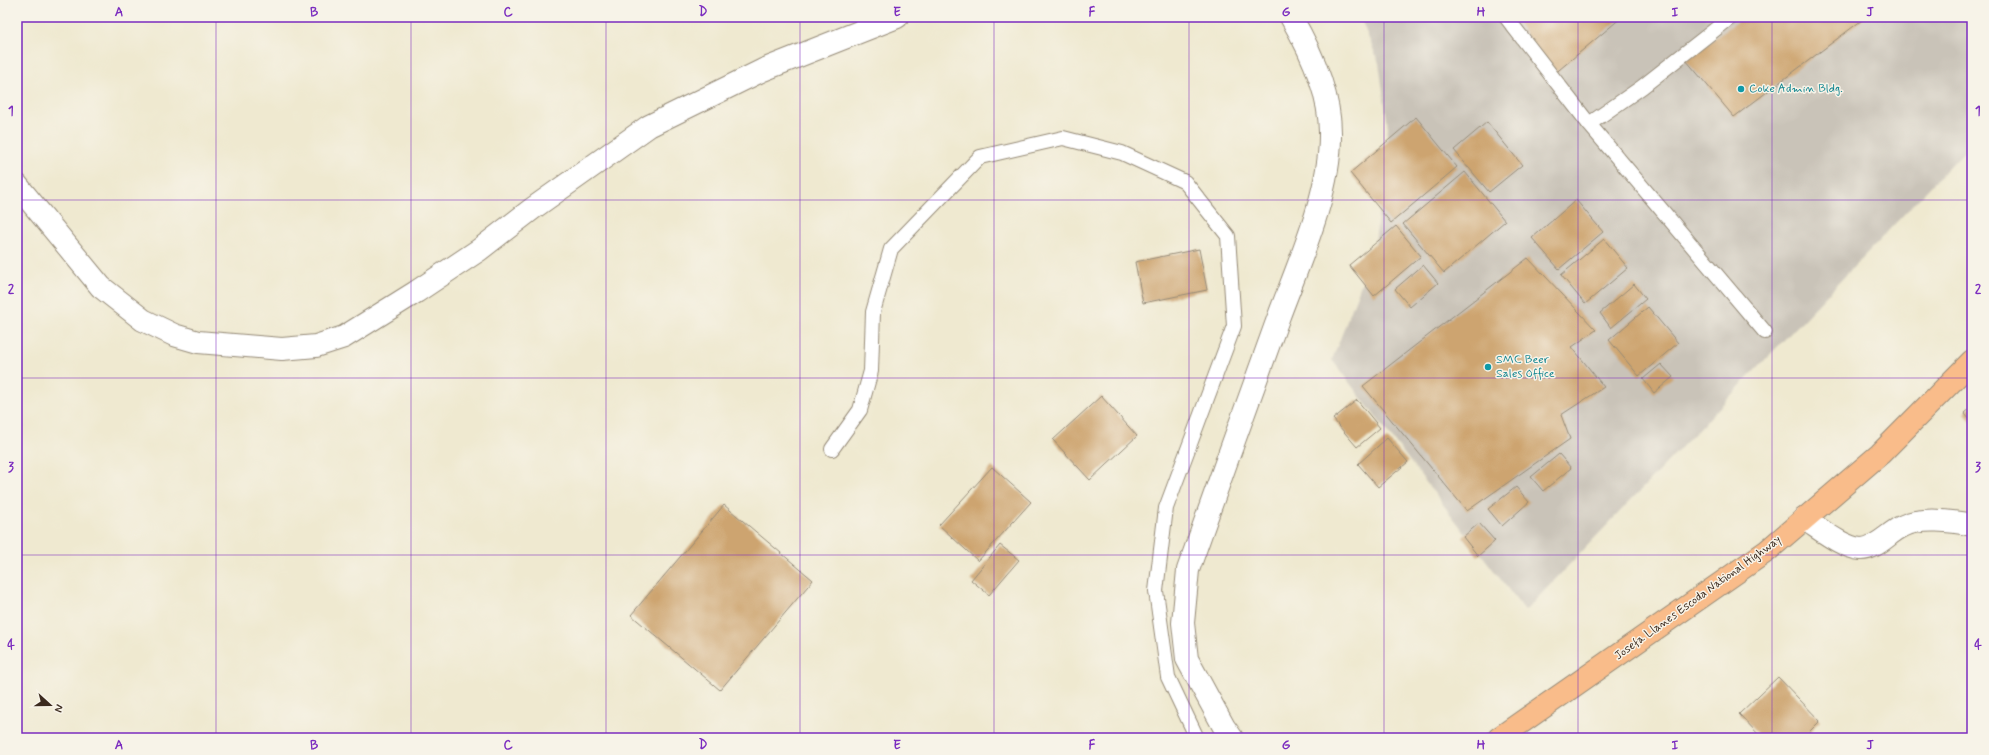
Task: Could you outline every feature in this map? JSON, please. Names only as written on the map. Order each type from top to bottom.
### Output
[{"type":"main road","name":"Josefa Llanes Escoda National Highway","points":[[1499,738],[1766,551],[1880,454],[1972,361]]},
{"type":"street","points":[[17,186],[101,287],[142,320],[174,335],[198,342],[282,349],[316,346],[344,337],[416,292],[478,250],[532,209],[649,126],[763,70],[897,17]]},
{"type":"street","points":[[1232,738],[1224,727],[1187,659],[1183,623],[1188,570],[1303,251],[1327,178],[1330,136],[1327,99],[1306,42],[1291,17]]},
{"type":"street","points":[[1804,519],[1834,538],[1860,549],[1871,547],[1902,526],[1913,522],[1955,522],[1972,525]]},
{"type":"lane","points":[[1506,17],[1589,124],[1765,332]]},
{"type":"lane","points":[[1589,124],[1642,87],[1730,17]]},
{"type":"lane","points":[[832,449],[860,410],[871,371],[873,312],[891,249],[980,157],[1063,138],[1122,153],[1185,182],[1228,236],[1234,326],[1166,508],[1156,591],[1168,677],[1197,738]]},
{"type":"shaded area","points":[[1360,17],[1972,17],[1972,143],[1525,611],[1332,360],[1374,251],[1388,127],[1379,63]]},
{"type":"building","points":[[1514,17],[1622,17],[1553,75]]},
{"type":"building","name":"Coke Admin Bldg.","points":[[1743,17],[1866,17],[1734,117],[1686,60]]},
{"type":"building","points":[[1416,117],[1457,167],[1391,223],[1350,173]]},
{"type":"building","points":[[1487,122],[1522,165],[1489,192],[1454,150]]},
{"type":"building","points":[[1465,172],[1505,221],[1444,273],[1403,224]]},
{"type":"building","points":[[1576,200],[1603,232],[1559,269],[1532,238]]},
{"type":"building","points":[[1396,226],[1421,256],[1374,296],[1349,265]]},
{"type":"building","points":[[1604,239],[1628,268],[1585,304],[1561,275]]},
{"type":"building","points":[[1199,249],[1207,290],[1143,303],[1135,262]]},
{"type":"building","name":"SMC Beer Sales Office","points":[[1528,258],[1596,330],[1572,347],[1604,387],[1561,415],[1570,439],[1467,511],[1363,386]]},
{"type":"building","points":[[1423,265],[1438,283],[1410,307],[1395,289]]},
{"type":"building","points":[[1634,284],[1646,299],[1611,328],[1600,313]]},
{"type":"building","points":[[1648,307],[1678,343],[1639,376],[1609,340]]},
{"type":"building","points":[[1661,364],[1673,377],[1654,393],[1643,379]]},
{"type":"building","points":[[1101,396],[1137,436],[1090,480],[1053,440]]},
{"type":"building","points":[[1357,400],[1380,428],[1357,447],[1333,419]]},
{"type":"building","points":[[1972,406],[1972,422],[1964,413]]},
{"type":"building","points":[[1387,438],[1408,462],[1378,487],[1358,464]]},
{"type":"building","points":[[1559,454],[1571,468],[1543,491],[1531,477]]},
{"type":"building","points":[[992,467],[1031,502],[978,561],[939,525]]},
{"type":"building","points":[[1516,487],[1529,502],[1502,526],[1488,509]]},
{"type":"building","points":[[724,505],[813,580],[720,690],[631,615]]},
{"type":"building","points":[[1479,523],[1495,541],[1478,556],[1463,537]]},
{"type":"building","points":[[1000,545],[1019,560],[989,595],[971,580]]},
{"type":"building","points":[[1778,677],[1820,721],[1803,738],[1762,738],[1739,714]]},
{"type":"place","name":"Coke Admin Bldg.","points":[[1741,89]]},
{"type":"place","name":"SMC Beer Sales Office","points":[[1488,367]]}]
